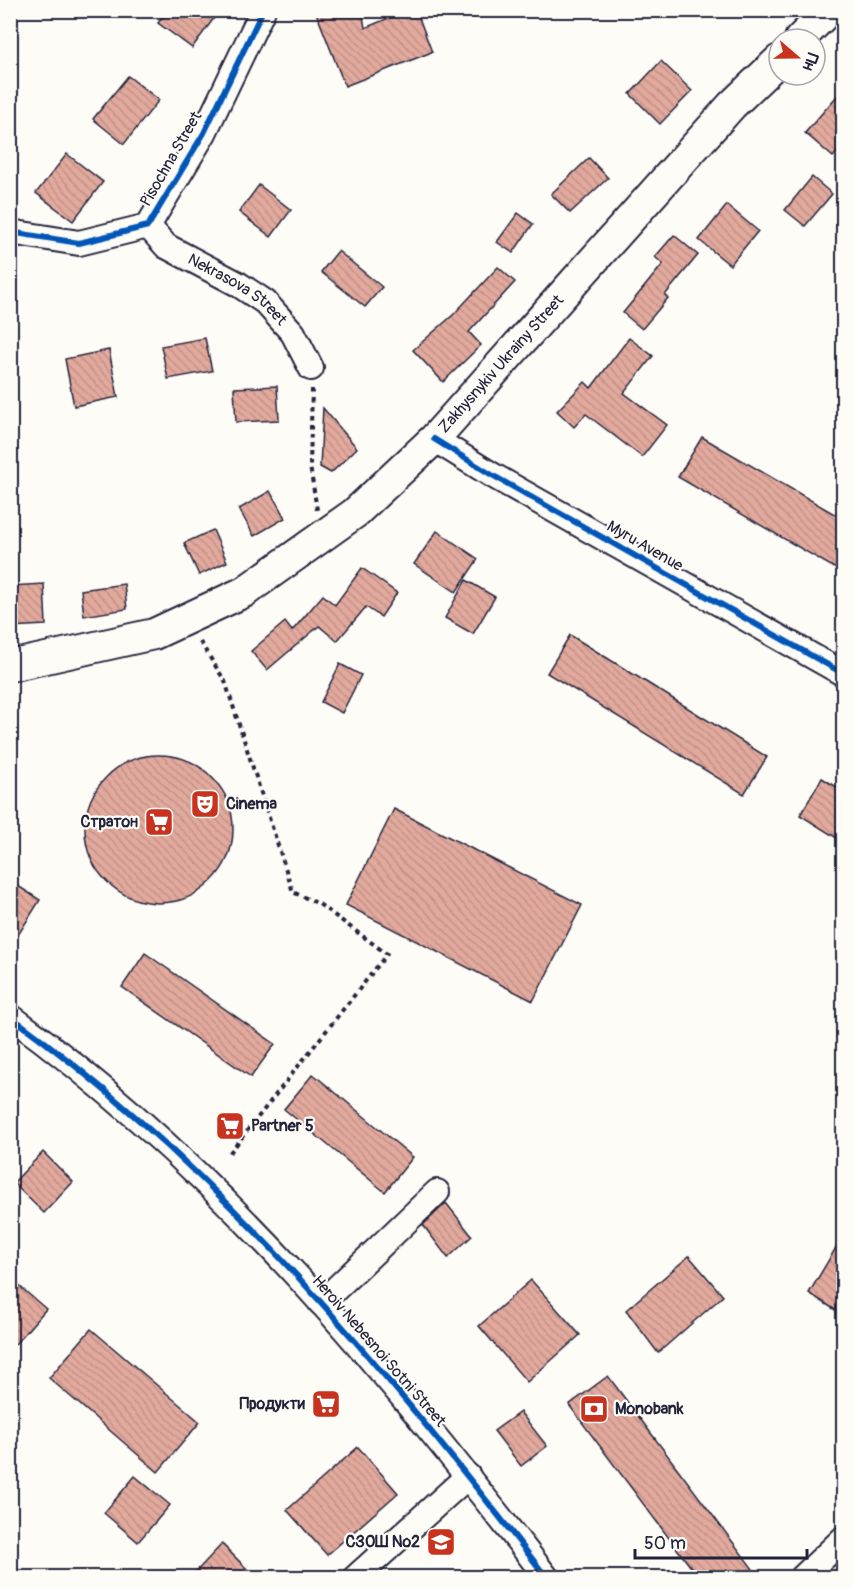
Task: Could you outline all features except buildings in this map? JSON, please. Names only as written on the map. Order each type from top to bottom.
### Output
[{"type":"main road","points":[[812,27],[829,10]]},
{"type":"main road","name":"Zakhysnykiv Ukrainy Street","points":[[10,666],[154,634],[244,592],[356,513],[434,439],[732,105],[767,71]]},
{"type":"street","name":"Pisochna Street","points":[[10,232],[79,243],[148,226],[204,133],[263,10]]},
{"type":"street","name":"Nekrasova Street","points":[[148,226],[166,246],[238,284],[265,302],[293,333],[311,368]]},
{"type":"street","name":"Myru Avenue","points":[[434,439],[492,475],[843,674]]},
{"type":"street","name":"Heroiv Nebesnoi Sotni Street","points":[[10,1016],[75,1063],[165,1143],[235,1211],[321,1303],[468,1476],[547,1578]]},
{"type":"street","points":[[321,1303],[437,1192]]},
{"type":"street","points":[[355,1578],[468,1476]]},
{"type":"street","points":[[802,1578],[843,1538]]},
{"type":"path","points":[[313,417],[310,466],[318,516]]},
{"type":"path","points":[[198,638],[225,681],[293,892],[320,904],[387,954],[228,1155]]},
{"type":"cycle path","points":[[10,232],[79,243],[148,226],[204,133],[263,10]]},
{"type":"cycle path","points":[[434,439],[492,475],[844,674]]},
{"type":"cycle path","points":[[10,1016],[87,1076],[161,1140],[231,1207],[363,1350],[426,1425],[547,1578]]},
{"type":"place","name":"Cinema","points":[[205,804]]},
{"type":"place","name":"Стратон","points":[[159,822]]},
{"type":"place","name":"Partner 5","points":[[230,1126]]},
{"type":"place","name":"Продукти","points":[[326,1404]]},
{"type":"place","name":"Monobank","points":[[594,1409]]},
{"type":"place","name":"СЗОШ №2","points":[[441,1542]]}]
